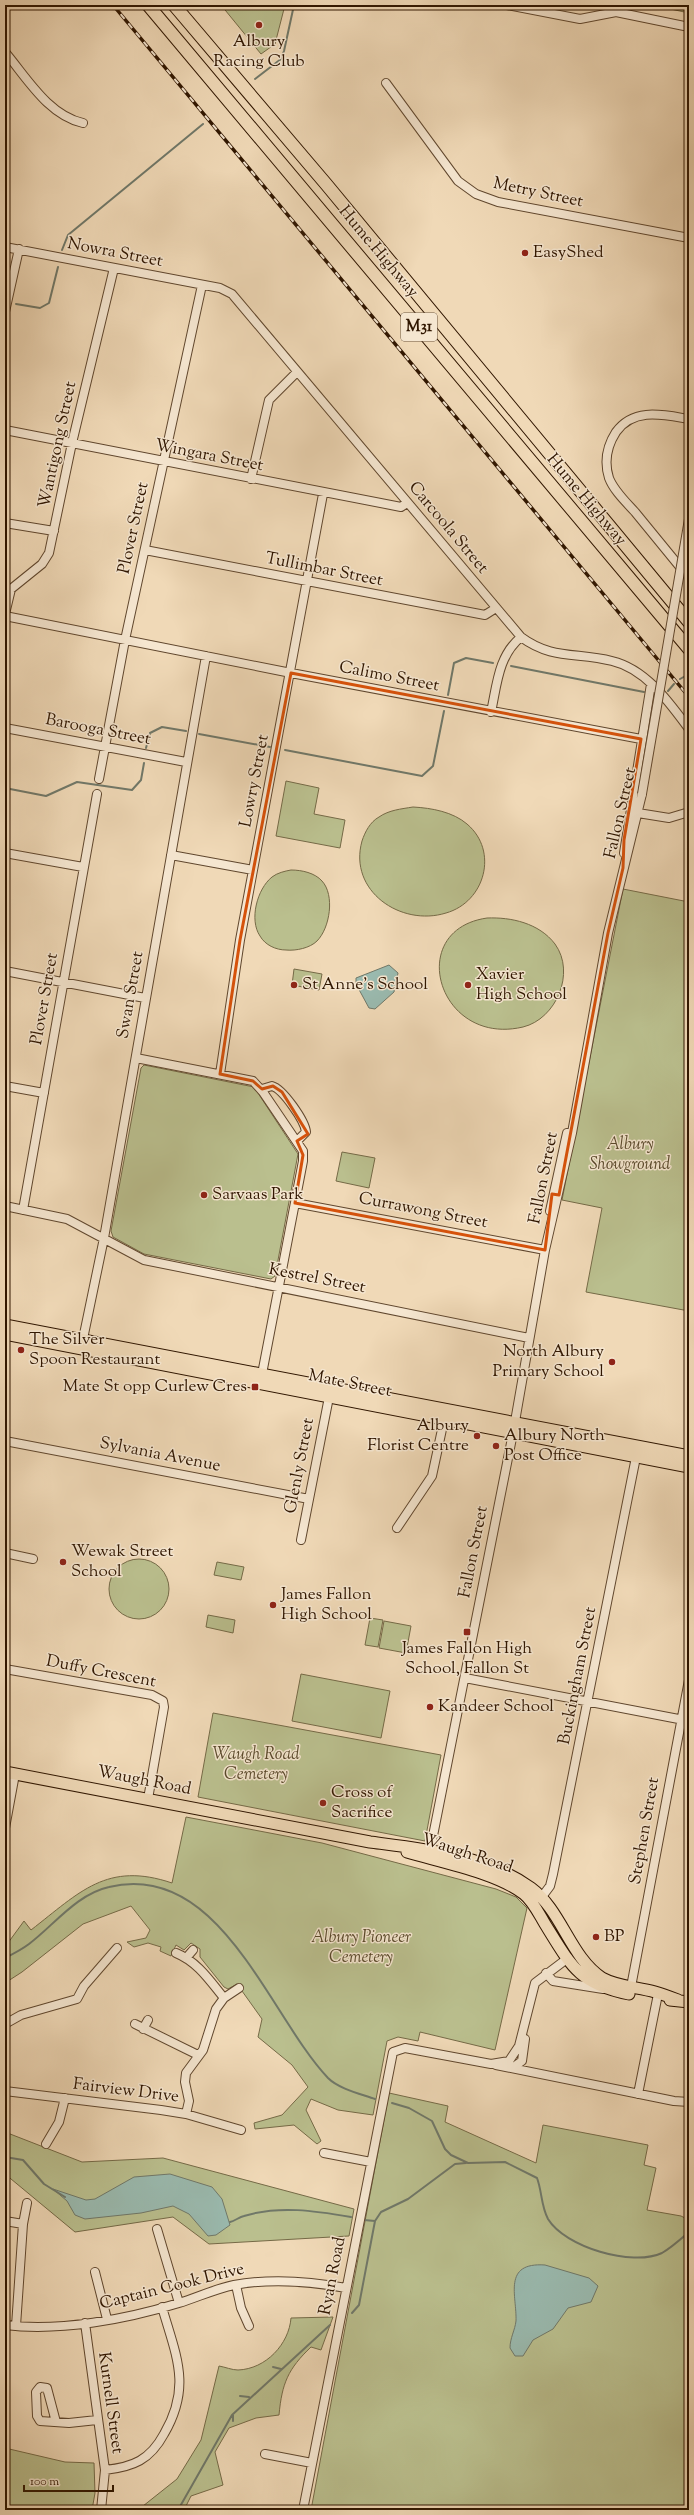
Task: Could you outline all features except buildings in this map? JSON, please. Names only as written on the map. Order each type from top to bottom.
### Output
[{"type":"highway","name":"Hume Highway","points":[[148,5],[689,649]]},
{"type":"highway","name":"Hume Highway","points":[[174,5],[326,184],[689,622]]},
{"type":"main road","name":"Mate Street","points":[[5,1329],[83,1339],[262,1374],[513,1428],[636,1457],[689,1467]]},
{"type":"main road","name":"Mate Street","points":[[5,1329],[444,1420],[513,1428],[689,1456]]},
{"type":"main road","name":"Waugh Road","points":[[10,1773],[430,1854],[499,1871],[531,1888],[541,1898],[591,1969],[603,1978],[678,2000]]},
{"type":"main road","name":"Waugh Road","points":[[430,1854],[509,1884],[525,1895],[568,1958],[587,1980],[610,1990],[656,1999],[678,2000]]},
{"type":"main road","points":[[568,1958],[578,1951]]},
{"type":"main road","points":[[678,2000],[689,2002]]},
{"type":"street","points":[[507,5],[580,19],[616,12],[689,27]]},
{"type":"street","points":[[5,52],[53,108],[67,118],[83,123]]},
{"type":"street","name":"Metry Street","points":[[386,83],[458,181],[476,194],[498,202],[689,238]]},
{"type":"street","name":"Nowra Street","points":[[5,247],[220,288]]},
{"type":"street","points":[[5,312],[19,250]]},
{"type":"street","name":"Wantigong Street","points":[[5,615],[9,593],[42,564],[49,553],[72,443],[114,268]]},
{"type":"street","name":"Plover Street","points":[[99,779],[125,640],[202,285]]},
{"type":"street","name":"Carcoola Street","points":[[220,288],[232,294],[244,307],[296,373],[521,637],[546,652],[612,661],[628,667],[651,684],[689,729]]},
{"type":"street","points":[[251,479],[269,400],[296,373]]},
{"type":"street","points":[[689,419],[652,414],[634,418],[618,430],[613,437],[607,453],[606,464],[613,485],[689,578]]},
{"type":"street","name":"Wingara Street","points":[[5,430],[323,494],[401,507],[407,503]]},
{"type":"street","name":"Lowry Street","points":[[220,1074],[253,870],[291,673],[323,494]]},
{"type":"street","name":"Fallon Street","points":[[430,1854],[513,1428],[556,1195],[562,1148],[574,1112],[608,933],[642,794],[689,519]]},
{"type":"street","points":[[5,523],[54,532]]},
{"type":"street","name":"Tullimbar Street","points":[[144,550],[306,583],[485,615],[496,608]]},
{"type":"street","name":"Calimo Street","points":[[5,615],[291,673],[641,739]]},
{"type":"street","points":[[492,712],[500,666],[513,644],[521,637]]},
{"type":"street","name":"Swan Street","points":[[83,1339],[104,1238],[186,762],[206,656]]},
{"type":"street","points":[[623,868],[624,840],[651,684]]},
{"type":"street","name":"Barooga Street","points":[[5,728],[186,762]]},
{"type":"street","name":"Plover Street","points":[[23,1210],[97,794]]},
{"type":"street","points":[[638,813],[669,818],[689,812]]},
{"type":"street","points":[[5,853],[83,867]]},
{"type":"street","points":[[171,855],[253,870]]},
{"type":"street","points":[[5,971],[145,998]]},
{"type":"street","points":[[136,1058],[253,1081],[262,1089],[297,1140],[303,1155],[262,1374]]},
{"type":"street","points":[[5,1086],[44,1093]]},
{"type":"street","points":[[262,1089],[272,1086],[280,1089],[297,1113],[306,1132],[297,1140]]},
{"type":"street","name":"Currawong Street","points":[[294,1203],[546,1250]]},
{"type":"street","name":"Kestrel Street","points":[[5,1206],[68,1219],[144,1260],[529,1338]]},
{"type":"street","name":"Glenly Street","points":[[301,1540],[329,1397]]},
{"type":"street","points":[[397,1528],[432,1476],[444,1420]]},
{"type":"street","name":"Sylvania Avenue","points":[[5,1441],[309,1499]]},
{"type":"street","name":"Buckingham Street","points":[[541,1898],[550,1886],[636,1457]]},
{"type":"street","points":[[5,1553],[33,1559]]},
{"type":"street","name":"Duffy Crescent","points":[[5,1669],[152,1695],[163,1701],[164,1707],[148,1799]]},
{"type":"street","points":[[465,1678],[685,1720]]},
{"type":"street","name":"Stephen Street","points":[[631,1987],[685,1720],[689,1680]]},
{"type":"street","points":[[5,1828],[10,1773]]},
{"type":"street","points":[[5,2024],[21,2015],[77,1999],[84,1986],[117,1948]]},
{"type":"street","points":[[187,1957],[193,1950]]},
{"type":"street","points":[[176,1953],[187,1957],[208,1977],[224,1998]]},
{"type":"street","points":[[511,2065],[522,2061],[527,2017],[534,1985],[546,1973],[568,1958]]},
{"type":"street","points":[[546,1973],[554,1981],[610,1990]]},
{"type":"street","points":[[186,2114],[188,2101],[185,2082],[186,2072],[203,2050],[216,2009],[224,1998],[239,1988]]},
{"type":"street","points":[[638,2094],[656,1999]]},
{"type":"street","points":[[143,2029],[148,2020]]},
{"type":"street","points":[[135,2024],[198,2055]]},
{"type":"street","name":"Ryan Road","points":[[303,2510],[391,2060],[397,2049],[405,2048],[491,2064],[511,2065]]},
{"type":"street","points":[[511,2065],[522,2072],[689,2102]]},
{"type":"street","name":"Fairview Drive","points":[[5,2091],[186,2114],[241,2130]]},
{"type":"street","points":[[46,2144],[59,2122],[65,2098]]},
{"type":"street","points":[[324,2153],[371,2162]]},
{"type":"street","points":[[16,2326],[23,2224],[27,2203]]},
{"type":"street","points":[[5,2221],[23,2224]]},
{"type":"street","points":[[157,2229],[179,2303]]},
{"type":"street","points":[[95,2272],[107,2320]]},
{"type":"street","name":"Captain Cook Drive","points":[[5,2325],[16,2326],[85,2323],[107,2320],[179,2303],[218,2289],[268,2281],[314,2282],[346,2288]]},
{"type":"street","points":[[236,2285],[242,2308],[249,2326]]},
{"type":"street","points":[[105,2470],[134,2465],[146,2459],[160,2442],[178,2406],[179,2367],[162,2307]]},
{"type":"street","name":"Kurnell Street","points":[[85,2323],[96,2420],[105,2470],[101,2510]]},
{"type":"street","points":[[56,2422],[69,2423],[96,2420]]},
{"type":"street","points":[[264,2454],[312,2463]]},
{"type":"highlighted area","points":[[291,673],[641,739],[624,840],[623,868],[608,933],[559,1195],[552,1194],[545,1250],[295,1203],[303,1155],[297,1141],[308,1134],[282,1092],[273,1086],[262,1089],[253,1081],[220,1074],[240,940]]},
{"type":"green space","name":"Albury Racing Club","points":[[221,5],[285,5],[275,44],[261,54]]},
{"type":"green space","points":[[652,5],[689,5],[689,13]]},
{"type":"green space","points":[[286,781],[319,788],[314,814],[345,820],[340,848],[276,836]]},
{"type":"green space","points":[[413,807],[442,811],[455,816],[467,824],[477,835],[483,848],[485,861],[483,874],[478,887],[470,898],[459,907],[446,913],[429,916],[412,915],[396,910],[382,901],[371,889],[363,875],[360,859],[362,841],[370,824],[387,813]]},
{"type":"green space","points":[[291,870],[308,872],[319,878],[326,887],[329,894],[330,903],[328,920],[317,941],[307,947],[282,950],[271,946],[262,939],[255,922],[255,913],[256,905],[262,889],[267,882],[276,874]]},
{"type":"green space","name":"Albury Showground","points":[[623,889],[689,902],[689,1311],[586,1292],[602,1208],[562,1200]]},
{"type":"green space","points":[[487,918],[515,920],[533,926],[555,944],[561,956],[564,968],[563,981],[553,1005],[545,1015],[535,1022],[523,1027],[494,1029],[470,1020],[452,1004],[442,984],[440,963],[446,943],[461,927]]},
{"type":"green space","points":[[294,969],[322,974],[319,990],[292,985]]},
{"type":"green space","name":"Sarvaas Park","points":[[144,1065],[254,1087],[298,1154],[275,1276],[271,1279],[144,1254],[113,1237],[111,1231],[141,1068]]},
{"type":"green space","points":[[342,1152],[375,1158],[369,1188],[336,1181]]},
{"type":"green space","points":[[139,1559],[156,1564],[164,1572],[169,1589],[164,1606],[156,1614],[139,1619],[122,1614],[114,1606],[109,1589],[114,1572],[122,1564]]},
{"type":"green space","points":[[217,1562],[244,1567],[241,1580],[214,1575]]},
{"type":"green space","points":[[208,1615],[235,1620],[233,1633],[206,1627]]},
{"type":"green space","points":[[370,1618],[383,1620],[378,1647],[365,1645]]},
{"type":"green space","points":[[384,1621],[411,1626],[406,1653],[379,1648]]},
{"type":"green space","points":[[301,1674],[390,1691],[381,1738],[292,1721]]},
{"type":"green space","name":"Waugh Road Cemetery","points":[[213,1713],[441,1755],[425,1841],[198,1797]]},
{"type":"green space","name":"Albury Pioneer Cemetery","points":[[186,1817],[322,1843],[496,1889],[516,1897],[527,1908],[495,2050],[420,2032],[418,2041],[398,2037],[387,2041],[373,2115],[338,2110],[311,2099],[306,2110],[321,2141],[317,2144],[294,2125],[255,2129],[254,2123],[282,2115],[308,2087],[292,2065],[258,2037],[262,2019],[237,1984],[228,1989],[224,1987],[200,1957],[200,1949],[191,1943],[184,1950],[176,1945],[171,1956],[160,1951],[161,1947],[148,1943],[134,1947],[127,1942],[146,1938],[150,1930],[131,1906],[83,1924],[22,1972],[5,1983],[5,1947],[24,1921],[31,1930],[80,1893],[96,1884],[112,1878],[129,1876],[149,1877],[172,1883]]},
{"type":"green space","points":[[389,2093],[448,2106],[445,2122],[536,2163],[543,2125],[648,2145],[644,2165],[656,2168],[647,2210],[681,2216],[689,2220],[689,2510],[311,2510]]},
{"type":"green space","points":[[5,2132],[82,2162],[163,2158],[354,2209],[349,2236],[209,2244],[173,2217],[75,2232],[5,2174]]},
{"type":"green space","points":[[333,2317],[321,2350],[311,2347],[297,2362],[288,2377],[284,2385],[279,2415],[256,2418],[229,2428],[215,2452],[223,2485],[191,2496],[184,2510],[138,2510],[177,2479],[201,2440],[219,2366],[233,2370],[248,2369],[267,2360],[281,2346],[286,2337],[291,2318]]},
{"type":"green space","points":[[5,2448],[65,2462],[94,2463],[95,2493],[92,2510],[5,2510]]},
{"type":"water","points":[[389,965],[398,973],[394,992],[375,1009],[369,1008],[356,984],[356,978]]},
{"type":"water","points":[[170,2174],[212,2187],[222,2199],[230,2225],[216,2235],[208,2236],[189,2214],[173,2206],[141,2213],[85,2219],[75,2215],[67,2201],[53,2189],[86,2200],[95,2199],[134,2177]]},
{"type":"water","points":[[545,2265],[589,2278],[598,2286],[591,2302],[568,2308],[553,2329],[533,2340],[523,2356],[515,2356],[510,2348],[516,2321],[514,2292],[517,2275],[522,2269],[531,2266]]},
{"type":"waterway","points":[[255,79],[281,59],[294,5]]},
{"type":"waterway","points":[[684,5],[689,6]]},
{"type":"waterway","points":[[62,250],[68,235],[203,124]]},
{"type":"waterway","points":[[16,304],[40,308],[49,303],[58,267]]},
{"type":"waterway","points":[[448,695],[454,663],[466,658],[493,663]]},
{"type":"waterway","points":[[511,666],[644,692]]},
{"type":"waterway","points":[[680,679],[689,674]]},
{"type":"waterway","points":[[668,691],[674,684]]},
{"type":"waterway","points":[[285,750],[422,776],[433,766],[444,711]]},
{"type":"waterway","points":[[146,748],[150,733],[162,727],[186,731]]},
{"type":"waterway","points":[[199,734],[270,747]]},
{"type":"waterway","points":[[5,788],[46,796],[77,782],[132,790],[141,780],[144,763]]},
{"type":"waterway","points":[[5,1958],[29,1944],[76,1903],[97,1891],[109,1887],[148,1885],[182,1897],[212,1919],[238,1949],[306,2051],[328,2078],[344,2088],[375,2099]]},
{"type":"waterway","points":[[392,2103],[409,2108],[432,2121],[445,2149],[451,2155],[468,2163],[505,2162],[537,2178],[544,2209],[548,2219],[557,2229],[569,2238],[584,2246],[617,2256],[634,2258],[649,2257],[662,2253],[689,2232]]},
{"type":"waterway","points":[[5,2157],[23,2160],[44,2184],[65,2197]]},
{"type":"waterway","points":[[364,2220],[375,2221],[381,2212],[408,2199],[455,2164],[466,2163]]},
{"type":"waterway","points":[[230,2222],[257,2213],[284,2210],[311,2211],[351,2217]]},
{"type":"waterway","points":[[352,2313],[359,2305],[375,2221]]},
{"type":"waterway","points":[[178,2510],[232,2415],[330,2325]]},
{"type":"waterway","points":[[273,2367],[281,2369]]},
{"type":"waterway","points":[[240,2396],[249,2397]]},
{"type":"waterway","points":[[233,2415],[233,2421]]},
{"type":"railway","points":[[113,5],[689,697]]},
{"type":"place","name":"Albury Racing Club","points":[[259,25]]},
{"type":"place","name":"EasyShed","points":[[525,253]]},
{"type":"place","name":"St Anne's School","points":[[294,985]]},
{"type":"place","name":"Xavier High School","points":[[468,985]]},
{"type":"place","name":"Sarvaas Park","points":[[204,1195]]},
{"type":"place","name":"The Silver Spoon Restaurant","points":[[21,1350]]},
{"type":"place","name":"North Albury Primary School","points":[[612,1362]]},
{"type":"place","name":"Mate St opp Curlew Cres","points":[[255,1387]]},
{"type":"place","name":"Albury Florist Centre","points":[[477,1436]]},
{"type":"place","name":"Albury North Post Office","points":[[496,1446]]},
{"type":"place","name":"Wewak Street School","points":[[63,1562]]},
{"type":"place","name":"James Fallon High School","points":[[273,1605]]},
{"type":"place","name":"James Fallon High School, Fallon St","points":[[467,1632]]},
{"type":"place","name":"Kandeer School","points":[[430,1707]]},
{"type":"place","name":"Cross of Sacrifice","points":[[323,1803]]},
{"type":"place","name":"BP","points":[[596,1937]]}]
